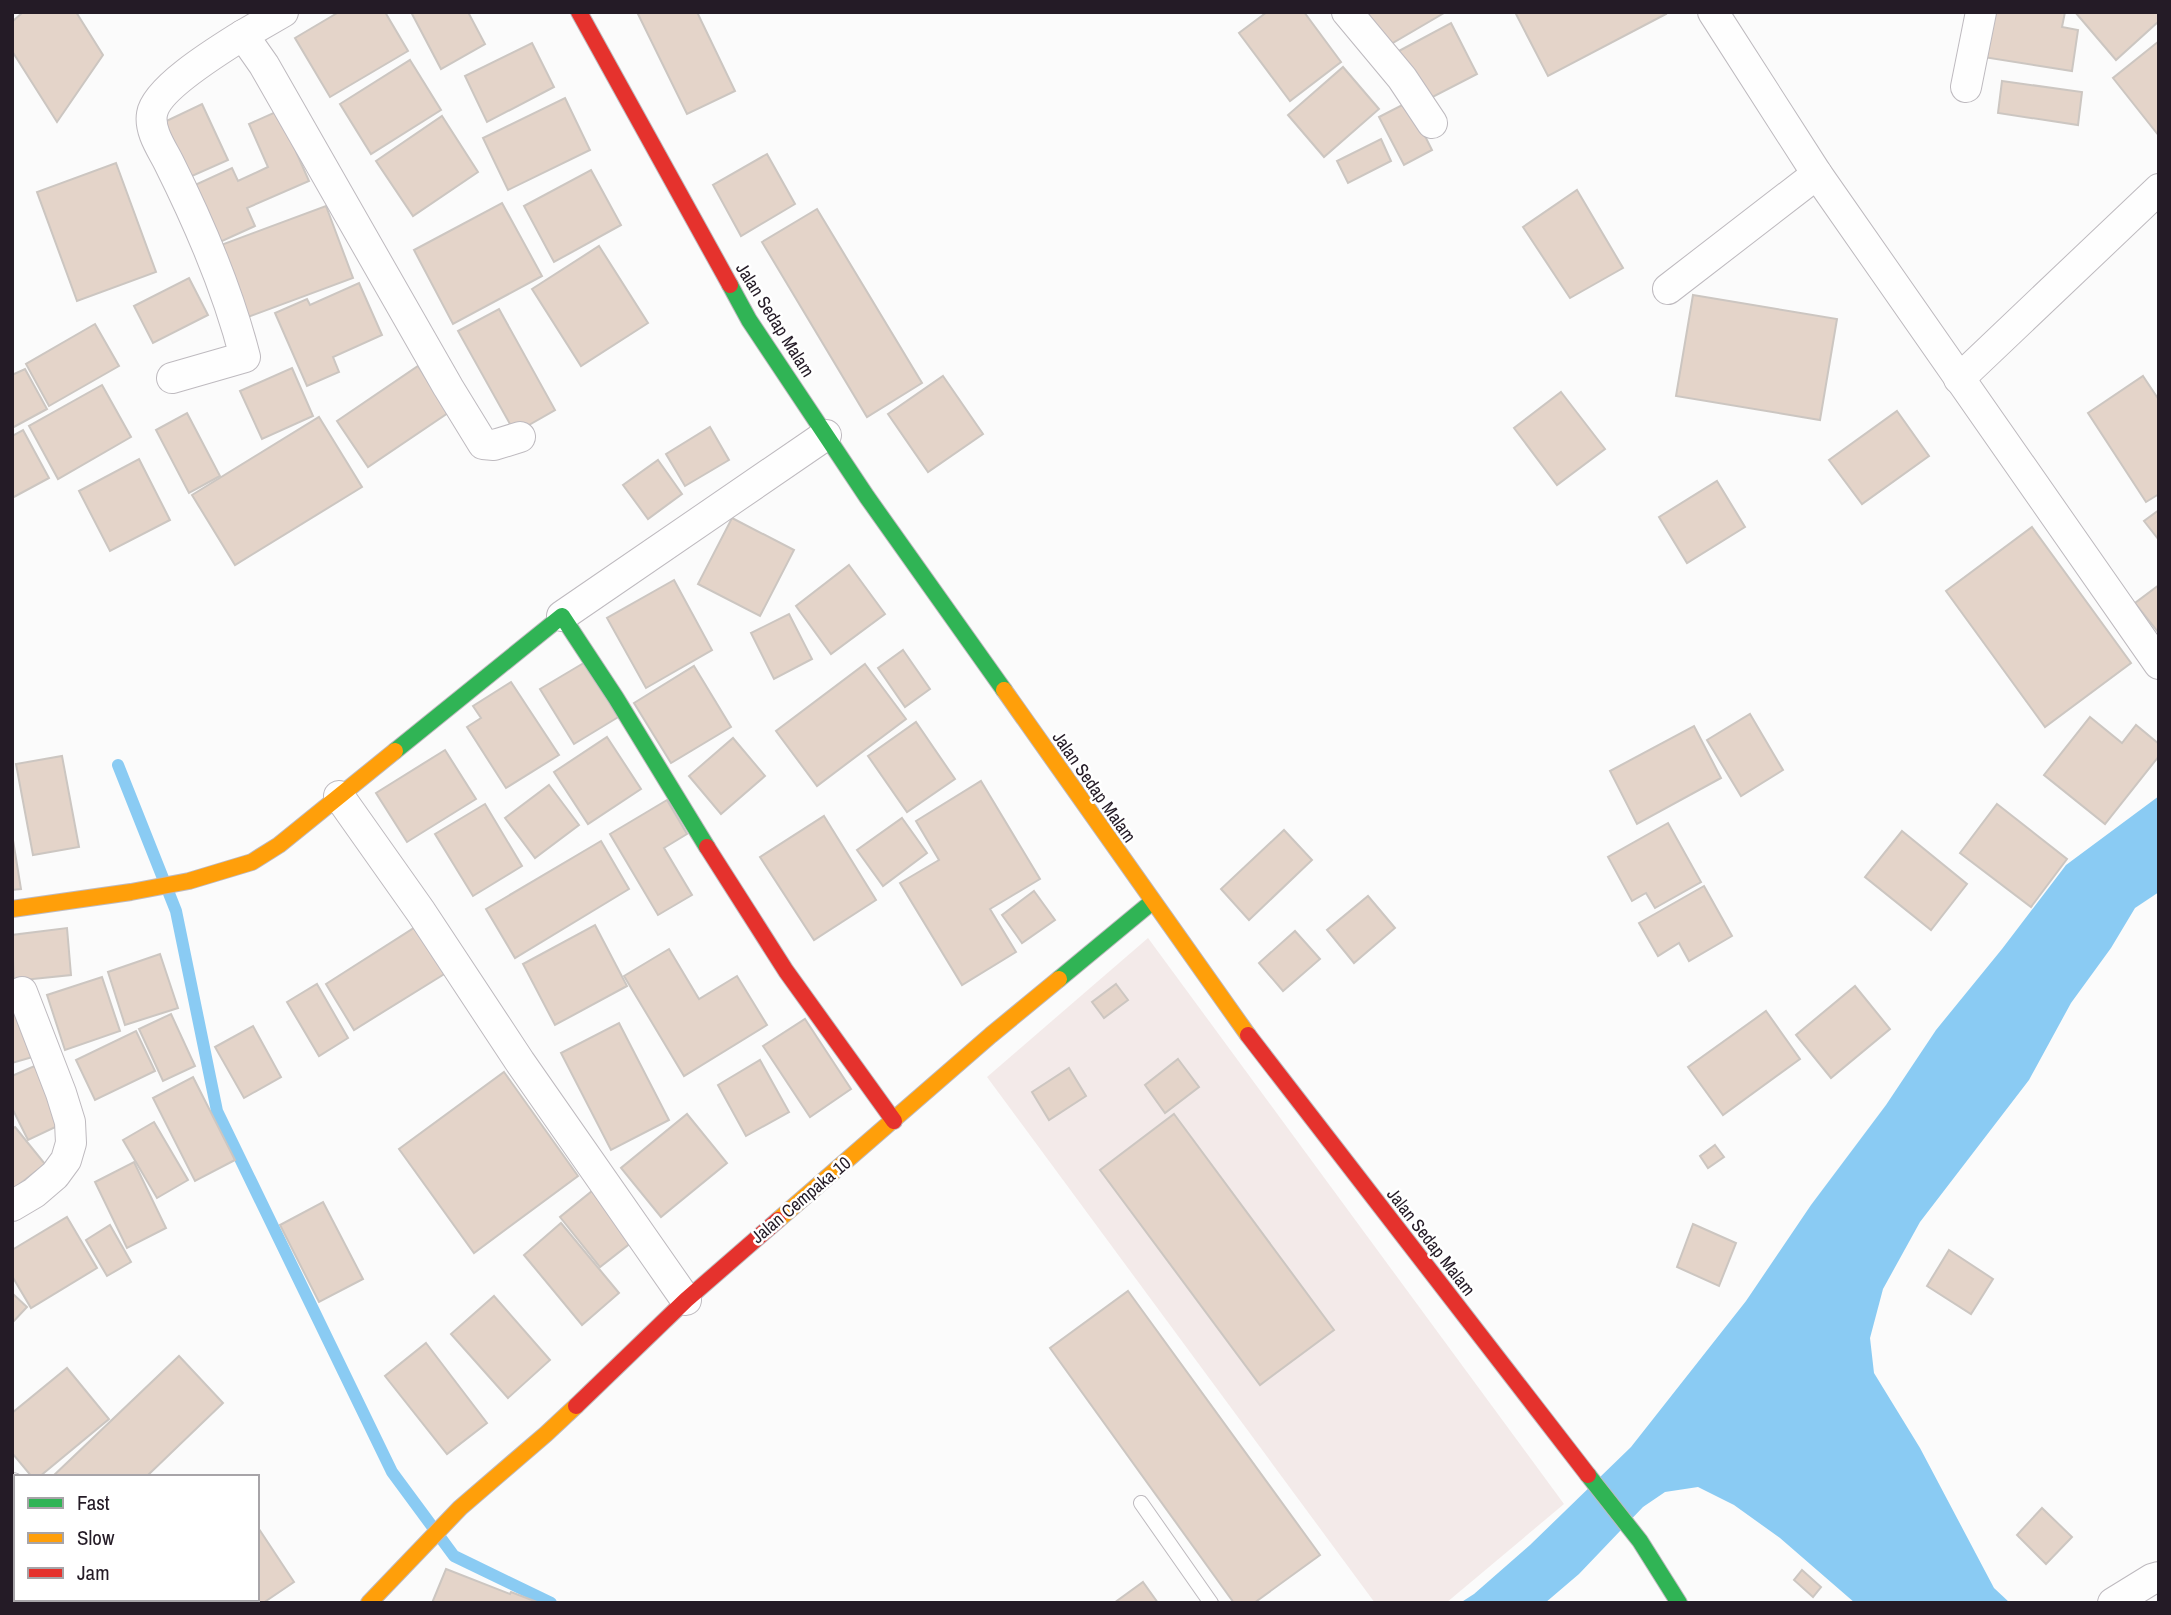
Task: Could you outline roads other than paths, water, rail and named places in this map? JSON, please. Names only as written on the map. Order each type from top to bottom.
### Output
[{"type":"street","points":[[172,378],[245,357],[237,325],[196,217],[154,133],[152,114],[158,100],[191,69],[283,12]]},
{"type":"street","name":"Jalan Sedap Malam","points":[[579,12],[749,320],[826,435],[1244,1030],[1640,1541],[1679,1603]]},
{"type":"street","points":[[1347,12],[1402,78],[1432,123]]},
{"type":"street","points":[[1713,12],[1817,174],[2159,664]]},
{"type":"street","points":[[1966,87],[1981,12]]},
{"type":"street","points":[[243,35],[271,77],[483,444],[495,445],[520,437]]},
{"type":"street","points":[[1668,289],[1817,174]]},
{"type":"street","points":[[1959,379],[2159,189]]},
{"type":"street","points":[[12,908],[131,892],[189,881],[253,862],[279,845],[562,616],[826,435]]},
{"type":"street","points":[[562,616],[648,747],[698,835],[772,951],[894,1121]]},
{"type":"street","points":[[340,796],[520,1062],[686,1300]]},
{"type":"street","name":"Jalan Cempaka 10","points":[[369,1603],[460,1508],[546,1434],[686,1300],[991,1035],[1152,902]]},
{"type":"street","points":[[12,1206],[34,1193],[55,1175],[66,1160],[71,1143],[70,1122],[61,1093],[22,992]]},
{"type":"street","points":[[2113,1603],[2152,1578],[2159,1577]]},
{"type":"lane","points":[[1141,1503],[1210,1603]]},
{"type":"water","points":[[2159,796],[2159,892],[2135,908],[2111,948],[2071,1003],[2029,1080],[1920,1222],[1883,1289],[1870,1338],[1874,1373],[1920,1448],[1994,1588],[2010,1603],[1855,1603],[1780,1538],[1734,1505],[1698,1487],[1665,1492],[1643,1507],[1579,1574],[1545,1603],[1460,1603],[1530,1545],[1631,1447],[1746,1301],[1811,1205],[1886,1105],[1936,1030],[2066,865]]},
{"type":"waterway","points":[[118,765],[176,911],[217,1111],[392,1472],[454,1556],[551,1603]]}]
